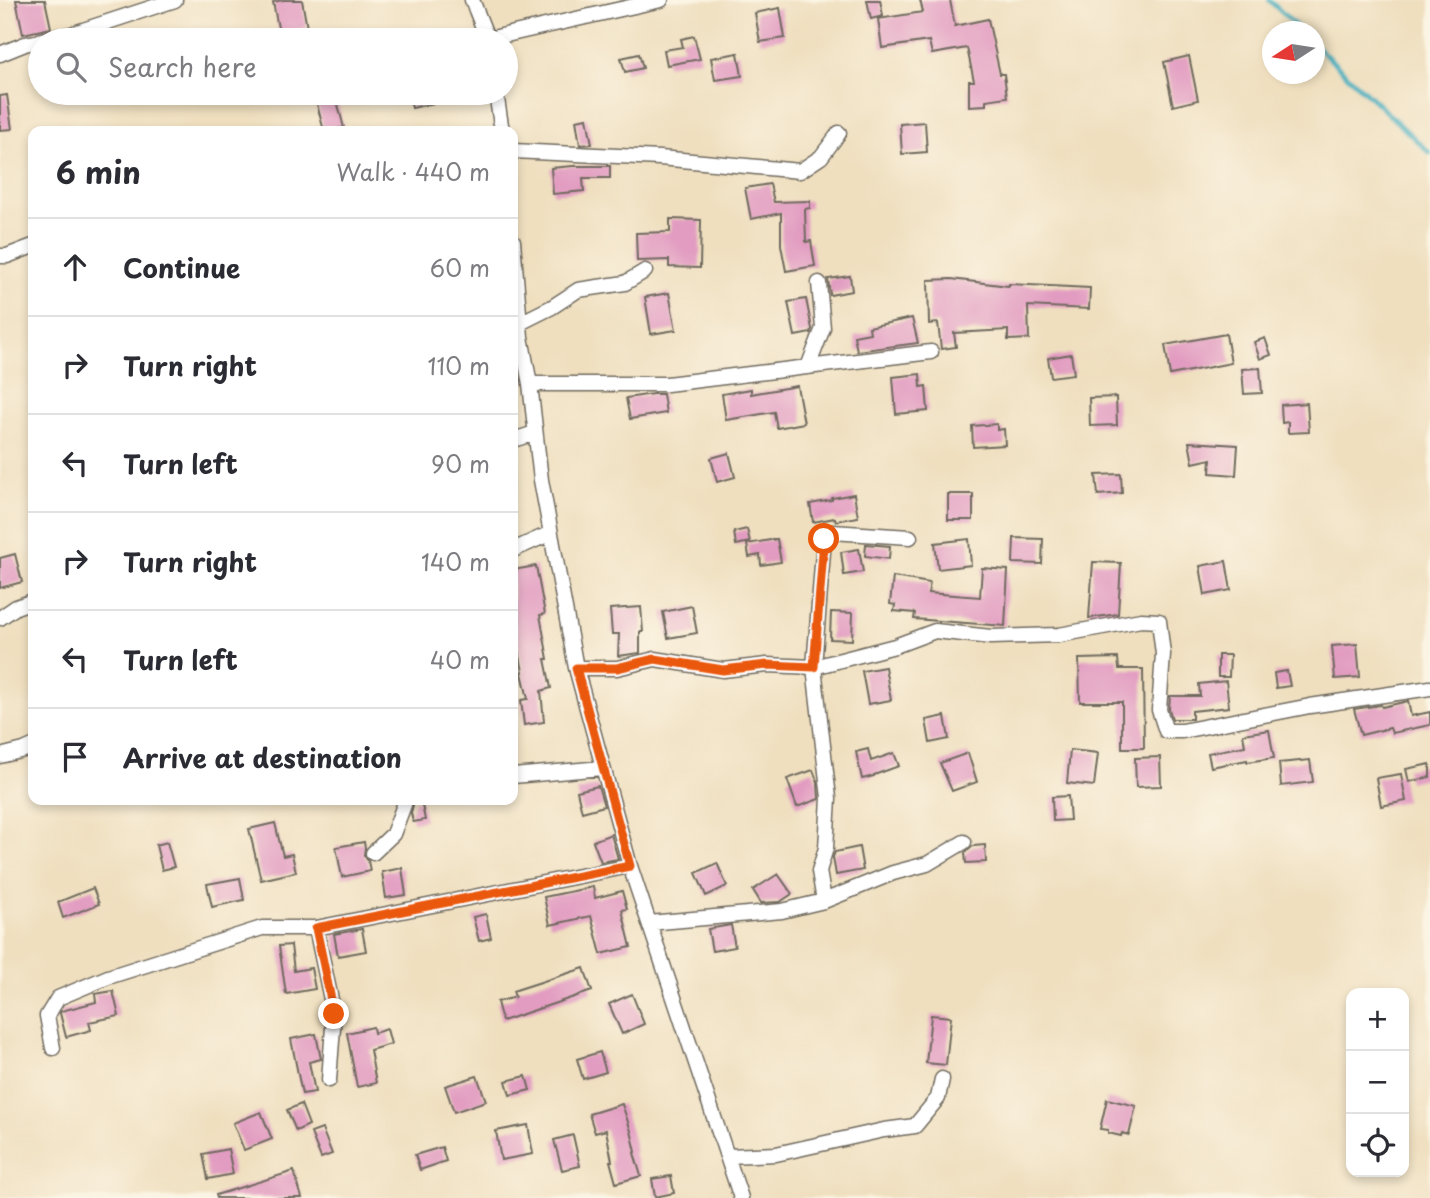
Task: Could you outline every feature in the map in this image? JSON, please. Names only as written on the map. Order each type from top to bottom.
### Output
[{"type":"street","points":[[89,28],[175,0]]},
{"type":"street","points":[[472,0],[483,28]]},
{"type":"street","points":[[518,33],[661,0]]},
{"type":"street","points":[[0,54],[28,43]]},
{"type":"street","points":[[498,105],[501,126]]},
{"type":"street","points":[[518,151],[660,158],[800,171],[821,157],[839,133]]},
{"type":"street","points":[[0,257],[28,248]]},
{"type":"street","points":[[645,271],[625,283],[578,290],[518,333],[530,384],[541,481],[576,668],[630,866],[741,1198]]},
{"type":"street","points":[[808,367],[823,328],[820,283]]},
{"type":"street","points":[[530,384],[667,384],[930,352]]},
{"type":"street","points":[[518,438],[536,433]]},
{"type":"street","points":[[824,901],[820,871],[826,848],[828,798],[814,667],[824,539],[832,532],[909,537]]},
{"type":"street","points":[[518,548],[551,533]]},
{"type":"street","points":[[0,618],[28,603]]},
{"type":"street","points":[[576,668],[617,668],[655,659],[723,670],[767,665],[814,667],[895,646],[935,631],[990,637],[1059,635],[1141,620],[1159,621],[1163,654],[1159,710],[1167,731],[1182,731],[1310,706],[1430,688]]},
{"type":"street","points":[[0,756],[28,748]]},
{"type":"street","points":[[518,776],[603,768]]},
{"type":"street","points":[[373,853],[393,834],[404,805]]},
{"type":"street","points":[[649,923],[782,911],[824,901],[893,873],[927,864],[964,842]]},
{"type":"street","points":[[53,1048],[47,1016],[58,998],[108,977],[262,928],[316,928],[630,866]]},
{"type":"street","points":[[316,928],[334,1014],[329,1080]]},
{"type":"street","points":[[727,1156],[776,1154],[884,1130],[915,1126],[938,1098],[942,1079]]},
{"type":"building","points":[[16,0],[45,0],[51,28],[28,28],[28,33],[23,34]]},
{"type":"building","points":[[302,0],[307,28],[278,28],[273,2]]},
{"type":"building","points":[[867,0],[880,0],[883,16],[871,19]]},
{"type":"building","points":[[920,0],[950,0],[955,26],[988,19],[1000,74],[1004,74],[1007,97],[986,100],[986,105],[969,106],[969,81],[974,81],[967,48],[932,54],[929,41],[882,48],[878,19],[923,12]]},
{"type":"building","points":[[780,8],[785,38],[760,42],[755,13]]},
{"type":"building","points":[[694,36],[700,59],[667,65],[664,50],[683,47],[681,39]]},
{"type":"building","points":[[738,53],[742,76],[715,80],[711,58]]},
{"type":"building","points":[[639,54],[643,68],[625,72],[621,58]]},
{"type":"building","points":[[1189,56],[1198,100],[1173,106],[1164,62]]},
{"type":"building","points":[[7,95],[12,129],[0,130],[0,96]]},
{"type":"building","points":[[317,105],[338,105],[343,126],[323,126]]},
{"type":"building","points":[[587,118],[592,144],[580,145],[576,120]]},
{"type":"building","points":[[925,122],[927,152],[902,154],[900,124]]},
{"type":"building","points":[[610,166],[610,178],[583,178],[584,191],[553,194],[551,168]]},
{"type":"building","points":[[770,184],[774,202],[810,201],[810,208],[805,209],[806,242],[811,241],[815,266],[786,271],[781,245],[781,213],[751,219],[745,188]]},
{"type":"building","points":[[670,219],[701,220],[700,268],[669,267],[669,260],[637,261],[636,233],[670,232]]},
{"type":"building","points":[[850,276],[852,291],[830,295],[828,279]]},
{"type":"building","points":[[951,279],[1009,286],[1090,288],[1089,309],[1028,306],[1029,339],[1008,340],[1008,330],[954,333],[956,347],[941,349],[938,323],[929,324],[928,280]]},
{"type":"building","points":[[669,293],[676,330],[651,334],[645,297]]},
{"type":"building","points":[[806,299],[811,333],[795,336],[788,302]]},
{"type":"building","points":[[912,318],[918,343],[857,351],[854,336],[870,333],[869,327]]},
{"type":"building","points":[[1226,334],[1231,363],[1170,375],[1165,345]]},
{"type":"building","points":[[1265,338],[1271,355],[1260,359],[1254,342]]},
{"type":"building","points":[[1071,354],[1074,374],[1051,377],[1048,358]]},
{"type":"building","points":[[1260,368],[1262,393],[1244,394],[1242,369]]},
{"type":"building","points":[[920,374],[921,387],[926,386],[928,411],[896,414],[893,377]]},
{"type":"building","points":[[797,386],[804,423],[777,428],[774,412],[726,420],[722,394],[751,389],[751,394]]},
{"type":"building","points":[[663,394],[666,413],[630,419],[626,398]]},
{"type":"building","points":[[1116,397],[1117,425],[1090,426],[1089,398]]},
{"type":"building","points":[[1307,403],[1309,432],[1288,433],[1288,422],[1282,423],[1281,405]]},
{"type":"building","points":[[997,424],[997,430],[1004,429],[1005,445],[973,447],[972,426]]},
{"type":"building","points":[[1189,442],[1238,445],[1236,475],[1210,473],[1211,459],[1193,463]]},
{"type":"building","points":[[729,453],[735,477],[717,482],[711,458]]},
{"type":"building","points":[[1121,474],[1122,493],[1098,495],[1096,475]]},
{"type":"building","points":[[854,494],[858,517],[813,522],[810,504]]},
{"type":"building","points":[[948,494],[973,494],[973,520],[948,520]]},
{"type":"building","points":[[747,529],[750,542],[736,545],[734,532]]},
{"type":"building","points":[[1014,538],[1043,539],[1042,564],[1013,563]]},
{"type":"building","points":[[777,539],[781,562],[761,565],[760,555],[749,557],[747,544]]},
{"type":"building","points":[[969,539],[971,565],[938,569],[935,543]]},
{"type":"building","points":[[866,544],[890,546],[889,559],[865,556]]},
{"type":"building","points":[[859,549],[863,572],[844,575],[841,552]]},
{"type":"building","points":[[15,554],[22,582],[0,588],[0,558]]},
{"type":"building","points":[[1226,561],[1231,590],[1205,595],[1200,566]]},
{"type":"building","points":[[1093,562],[1121,563],[1118,614],[1089,618]]},
{"type":"building","points":[[536,566],[545,614],[540,615],[551,688],[541,691],[544,722],[524,725],[521,700],[528,699],[518,645],[518,569]]},
{"type":"building","points":[[982,568],[1008,570],[1005,626],[914,619],[915,613],[894,611],[895,605],[890,604],[893,577],[930,583],[928,593],[980,597]]},
{"type":"building","points":[[692,606],[697,633],[668,638],[663,612]]},
{"type":"building","points":[[641,607],[643,632],[640,632],[640,653],[618,656],[619,634],[612,634],[610,609]]},
{"type":"building","points":[[831,612],[853,613],[852,640],[830,639]]},
{"type":"building","points":[[1357,644],[1360,677],[1335,679],[1332,646]]},
{"type":"building","points":[[1218,655],[1230,655],[1229,677],[1218,677]]},
{"type":"building","points":[[1118,658],[1119,669],[1143,669],[1144,748],[1122,748],[1122,702],[1080,702],[1079,659]]},
{"type":"building","points":[[885,667],[891,700],[868,704],[862,671]]},
{"type":"building","points":[[1287,671],[1290,686],[1276,688],[1274,673]]},
{"type":"building","points":[[1226,681],[1229,707],[1192,711],[1192,719],[1172,719],[1169,709],[1170,696],[1200,696],[1199,684]]},
{"type":"building","points":[[1408,701],[1411,716],[1430,712],[1430,725],[1392,733],[1390,728],[1361,735],[1354,709],[1382,707]]},
{"type":"building","points":[[945,716],[949,739],[930,743],[926,720]]},
{"type":"building","points":[[1269,730],[1274,758],[1211,767],[1208,753],[1245,746],[1243,734]]},
{"type":"building","points":[[868,749],[871,761],[894,753],[899,766],[862,779],[856,752]]},
{"type":"building","points":[[1070,750],[1098,753],[1094,786],[1067,783]]},
{"type":"building","points":[[968,753],[977,782],[952,791],[940,763]]},
{"type":"building","points":[[1160,757],[1161,786],[1136,787],[1135,758]]},
{"type":"building","points":[[1310,760],[1313,782],[1281,786],[1279,763]]},
{"type":"building","points":[[1430,764],[1430,777],[1409,782],[1406,769]]},
{"type":"building","points":[[813,770],[818,783],[819,799],[797,807],[787,779]]},
{"type":"building","points":[[1401,774],[1406,801],[1381,806],[1376,778]]},
{"type":"building","points":[[598,786],[604,806],[582,812],[577,791]]},
{"type":"building","points":[[1068,796],[1070,820],[1053,821],[1052,797]]},
{"type":"building","points":[[413,805],[422,805],[425,820],[413,822]]},
{"type":"building","points":[[275,823],[283,856],[292,854],[296,872],[261,880],[249,829]]},
{"type":"building","points":[[611,834],[618,859],[601,862],[593,841]]},
{"type":"building","points":[[167,842],[174,867],[162,870],[156,845]]},
{"type":"building","points":[[364,842],[364,855],[370,871],[342,877],[336,847]]},
{"type":"building","points":[[985,845],[986,862],[966,863],[965,853],[973,846]]},
{"type":"building","points":[[859,847],[863,870],[836,875],[833,857],[835,852]]},
{"type":"building","points":[[717,863],[727,886],[706,896],[696,873]]},
{"type":"building","points":[[402,868],[406,895],[386,898],[382,872]]},
{"type":"building","points":[[778,874],[792,894],[780,902],[761,903],[753,890]]},
{"type":"building","points":[[240,878],[244,900],[212,907],[207,884]]},
{"type":"building","points":[[593,887],[595,898],[622,891],[627,909],[622,910],[631,947],[601,954],[591,916],[550,925],[544,897]]},
{"type":"building","points":[[93,888],[99,904],[63,918],[58,902]]},
{"type":"building","points":[[486,914],[491,938],[479,941],[473,917]]},
{"type":"building","points":[[731,925],[735,947],[712,951],[708,929]]},
{"type":"building","points":[[362,929],[366,951],[338,956],[334,934]]},
{"type":"building","points":[[291,945],[294,971],[311,968],[315,989],[286,994],[279,946]]},
{"type":"building","points":[[584,968],[592,991],[502,1021],[497,1002],[515,997],[513,991]]},
{"type":"building","points":[[113,991],[119,1016],[89,1022],[91,1030],[66,1037],[61,1011],[96,1002],[95,994]]},
{"type":"building","points":[[632,994],[644,1024],[622,1034],[609,1004]]},
{"type":"building","points":[[931,1015],[951,1017],[946,1065],[926,1063]]},
{"type":"building","points":[[373,1027],[374,1033],[387,1029],[391,1044],[370,1050],[376,1083],[357,1087],[347,1033]]},
{"type":"building","points":[[316,1034],[321,1059],[309,1062],[315,1092],[302,1094],[291,1039]]},
{"type":"building","points":[[600,1052],[606,1072],[583,1079],[577,1059]]},
{"type":"building","points":[[477,1076],[486,1101],[454,1112],[445,1086]]},
{"type":"building","points":[[526,1076],[530,1090],[510,1095],[506,1081]]},
{"type":"building","points":[[1107,1099],[1136,1106],[1129,1135],[1122,1133],[1121,1136],[1100,1129]]},
{"type":"building","points":[[301,1104],[309,1125],[296,1131],[287,1110]]},
{"type":"building","points":[[622,1104],[641,1176],[616,1183],[606,1130],[595,1133],[589,1114]]},
{"type":"building","points":[[261,1112],[272,1139],[244,1150],[233,1123]]},
{"type":"building","points":[[528,1125],[533,1154],[501,1160],[496,1131]]},
{"type":"building","points":[[322,1129],[332,1154],[321,1158],[311,1133]]},
{"type":"building","points":[[573,1135],[580,1166],[562,1170],[554,1140]]},
{"type":"building","points":[[442,1147],[446,1161],[420,1170],[415,1155]]},
{"type":"building","points":[[228,1149],[233,1174],[208,1179],[203,1154]]},
{"type":"building","points":[[294,1171],[302,1198],[217,1198],[216,1195]]},
{"type":"building","points":[[671,1176],[674,1193],[655,1197],[652,1179]]},
{"type":"waterway","points":[[1269,0],[1291,21]]},
{"type":"waterway","points":[[1325,54],[1430,153]]},
{"type":"route","points":[[334,1014],[316,928],[630,866],[576,668],[617,668],[655,659],[723,670],[767,665],[814,667],[824,539]]}]
